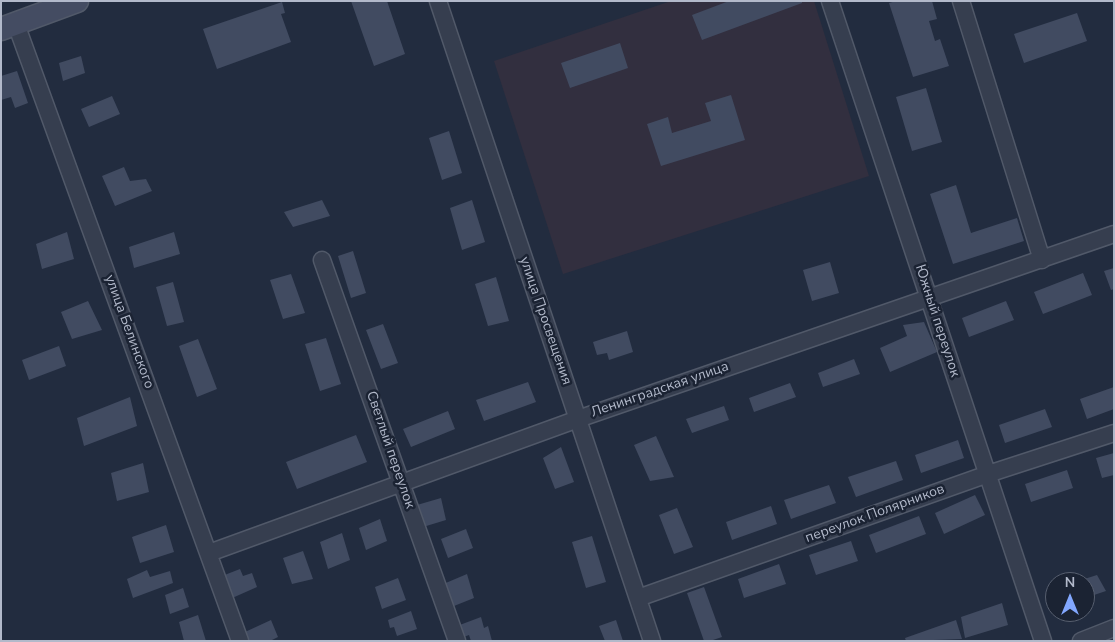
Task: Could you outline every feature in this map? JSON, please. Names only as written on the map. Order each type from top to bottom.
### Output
[{"type":"main road","points":[[9,27],[77,1]]},
{"type":"street","name":"улица Просвещения","points":[[438,1],[652,641]]},
{"type":"street","name":"Южный переулок","points":[[830,1],[1043,641]]},
{"type":"street","points":[[961,1],[1042,260]]},
{"type":"street","name":"улица Белинского","points":[[9,27],[209,553],[240,641]]},
{"type":"street","name":"Ленинградская улица","points":[[209,553],[578,419],[1114,234]]},
{"type":"street","name":"Светлый переулок","points":[[322,260],[457,641]]},
{"type":"street","name":"переулок Полярников","points":[[638,598],[988,474],[1114,433]]},
{"type":"street","points":[[1081,641],[1114,628]]},
{"type":"shaded area","points":[[671,1],[814,1],[869,176],[563,274],[494,61]]},
{"type":"building","points":[[351,1],[387,1],[405,54],[374,66]]},
{"type":"building","points":[[729,1],[802,1],[802,3],[702,40],[692,15]]},
{"type":"building","points":[[896,1],[932,1],[937,19],[929,21],[935,41],[940,39],[949,66],[913,77],[889,3]]},
{"type":"building","points":[[282,2],[285,13],[281,14],[291,42],[217,69],[203,29]]},
{"type":"building","points":[[1077,13],[1087,41],[1024,63],[1014,34]]},
{"type":"building","points":[[620,43],[628,68],[570,88],[561,63]]},
{"type":"building","points":[[81,56],[85,73],[63,81],[59,63]]},
{"type":"building","points":[[17,71],[28,103],[15,108],[11,97],[1,100],[1,76]]},
{"type":"building","points":[[926,88],[942,142],[912,151],[896,97]]},
{"type":"building","points":[[731,95],[745,140],[661,166],[647,124],[668,117],[672,133],[711,121],[705,103]]},
{"type":"building","points":[[112,96],[120,114],[89,127],[81,109]]},
{"type":"building","points":[[449,131],[462,173],[442,180],[429,138]]},
{"type":"building","points":[[124,167],[130,181],[146,179],[152,191],[115,206],[102,176]]},
{"type":"building","points":[[956,185],[971,233],[1017,218],[1024,241],[953,264],[930,194]]},
{"type":"building","points":[[322,200],[330,216],[293,227],[284,212]]},
{"type":"building","points":[[472,200],[485,242],[462,250],[450,208]]},
{"type":"building","points":[[67,232],[74,259],[42,269],[36,244]]},
{"type":"building","points":[[174,232],[180,254],[134,268],[129,247]]},
{"type":"building","points":[[353,251],[366,293],[351,298],[338,256]]},
{"type":"building","points":[[830,262],[839,293],[812,301],[803,270]]},
{"type":"building","points":[[1114,268],[1114,289],[1111,290],[1104,271]]},
{"type":"building","points":[[1083,273],[1092,295],[1043,314],[1034,292]]},
{"type":"building","points":[[291,274],[305,313],[283,319],[270,280]]},
{"type":"building","points":[[496,277],[509,321],[488,326],[475,284]]},
{"type":"building","points":[[173,282],[184,322],[167,326],[156,287]]},
{"type":"building","points":[[88,301],[102,330],[72,339],[61,312]]},
{"type":"building","points":[[1006,301],[1014,320],[969,337],[962,318]]},
{"type":"building","points":[[924,322],[937,352],[890,372],[880,348],[907,336],[903,325]]},
{"type":"building","points":[[383,324],[398,363],[381,369],[366,330]]},
{"type":"building","points":[[627,331],[633,352],[609,360],[607,353],[597,355],[593,342]]},
{"type":"building","points":[[326,338],[341,384],[320,391],[305,344]]},
{"type":"building","points":[[198,339],[217,389],[197,397],[179,346]]},
{"type":"building","points":[[59,346],[66,366],[29,380],[22,360]]},
{"type":"building","points":[[854,359],[860,374],[823,387],[818,373]]},
{"type":"building","points":[[528,382],[536,402],[484,421],[476,400]]},
{"type":"building","points":[[790,383],[796,397],[754,412],[749,398]]},
{"type":"building","points":[[1114,387],[1114,409],[1087,419],[1080,399]]},
{"type":"building","points":[[130,397],[137,426],[84,446],[77,418]]},
{"type":"building","points":[[724,406],[729,420],[692,433],[686,419]]},
{"type":"building","points":[[1045,409],[1052,427],[1005,443],[999,425]]},
{"type":"building","points":[[448,411],[455,429],[411,447],[403,429]]},
{"type":"building","points":[[356,435],[367,462],[297,489],[286,462]]},
{"type":"building","points":[[656,436],[674,477],[650,481],[634,445]]},
{"type":"building","points":[[958,440],[964,458],[921,473],[915,455]]},
{"type":"building","points":[[561,447],[574,482],[555,489],[543,458]]},
{"type":"building","points":[[1114,453],[1114,475],[1102,478],[1096,458]]},
{"type":"building","points":[[896,461],[903,480],[856,497],[848,477]]},
{"type":"building","points":[[143,463],[149,492],[117,501],[111,473]]},
{"type":"building","points":[[1067,470],[1073,488],[1031,502],[1025,484]]},
{"type":"building","points":[[829,485],[836,503],[791,519],[784,500]]},
{"type":"building","points":[[975,495],[985,515],[944,534],[935,513]]},
{"type":"building","points":[[441,498],[446,520],[423,527],[417,505]]},
{"type":"building","points":[[771,506],[777,524],[732,540],[726,522]]},
{"type":"building","points":[[677,508],[693,547],[674,554],[659,515]]},
{"type":"building","points":[[919,516],[926,534],[876,553],[869,535]]},
{"type":"building","points":[[380,519],[387,541],[366,550],[359,528]]},
{"type":"building","points":[[166,525],[174,552],[140,563],[132,537]]},
{"type":"building","points":[[466,529],[473,548],[448,558],[441,539]]},
{"type":"building","points":[[342,533],[350,560],[328,569],[320,542]]},
{"type":"building","points":[[592,536],[606,582],[586,588],[572,542]]},
{"type":"building","points":[[851,541],[858,561],[816,575],[809,555]]},
{"type":"building","points":[[303,551],[313,579],[292,584],[283,558]]},
{"type":"building","points":[[779,564],[786,584],[744,598],[738,579]]},
{"type":"building","points":[[240,569],[243,576],[252,573],[257,587],[230,599],[222,576]]},
{"type":"building","points":[[147,570],[150,577],[170,571],[173,583],[133,598],[127,579]]},
{"type":"building","points":[[467,574],[474,598],[449,608],[441,585]]},
{"type":"building","points":[[1097,575],[1106,591],[1095,595],[1095,576]]},
{"type":"building","points":[[398,578],[406,600],[382,609],[375,587]]},
{"type":"building","points":[[704,587],[722,637],[710,641],[704,641],[687,593]]},
{"type":"building","points":[[183,588],[189,607],[170,614],[165,595]]},
{"type":"building","points":[[1002,603],[1008,625],[965,638],[961,617]]},
{"type":"building","points":[[411,611],[417,629],[397,636],[394,627],[390,628],[388,620]]},
{"type":"building","points":[[198,615],[206,641],[184,641],[179,622]]},
{"type":"building","points":[[481,617],[484,628],[488,626],[492,641],[471,641],[469,635],[461,638],[457,626]]},
{"type":"building","points":[[271,620],[278,637],[270,641],[248,641],[245,632]]},
{"type":"building","points":[[616,620],[623,641],[605,641],[599,626]]},
{"type":"building","points":[[956,620],[962,639],[906,641],[905,638]]}]
